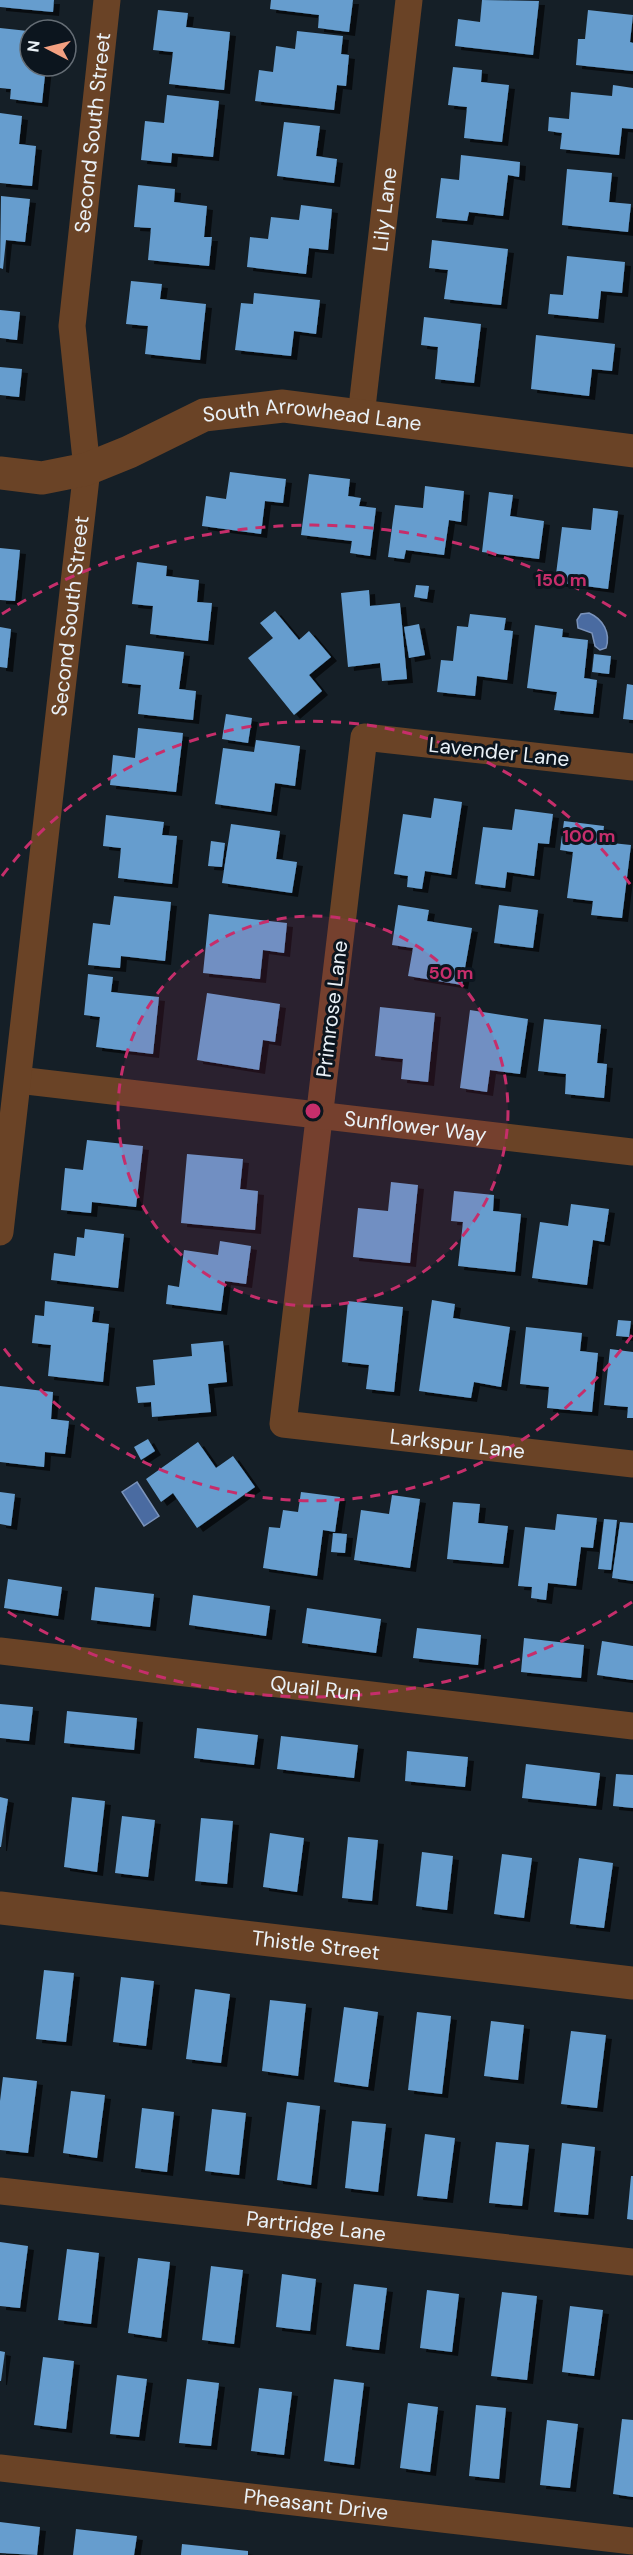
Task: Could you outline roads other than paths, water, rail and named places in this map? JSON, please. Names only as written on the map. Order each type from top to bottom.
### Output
[{"type":"street","name":"Second South Street","points":[[0,1232],[87,469],[72,326],[107,0]]},
{"type":"street","name":"Lily Lane","points":[[360,416],[409,0]]},
{"type":"street","name":"South Arrowhead Lane","points":[[0,473],[42,478],[87,469],[129,452],[204,415],[283,406],[633,451]]},
{"type":"street","name":"Lavender Lane","points":[[364,737],[633,767]]},
{"type":"street","name":"Primrose Lane","points":[[283,1424],[364,737]]},
{"type":"street","name":"Sunflower Way","points":[[18,1080],[633,1152]]},
{"type":"street","name":"Larkspur Lane","points":[[283,1424],[633,1464]]},
{"type":"street","name":"Quail Run","points":[[0,1651],[633,1726]]},
{"type":"street","name":"Thistle Street","points":[[0,1908],[633,1983]]},
{"type":"street","name":"Partridge Lane","points":[[0,2191],[633,2262]]},
{"type":"street","name":"Pheasant Drive","points":[[0,2469],[633,2541]]},
{"type":"water","points":[[589,613],[605,627],[606,648],[600,650],[595,646],[592,633],[578,628],[577,620],[581,614]]},
{"type":"water","points":[[137,1482],[159,1516],[144,1526],[122,1492]]}]
